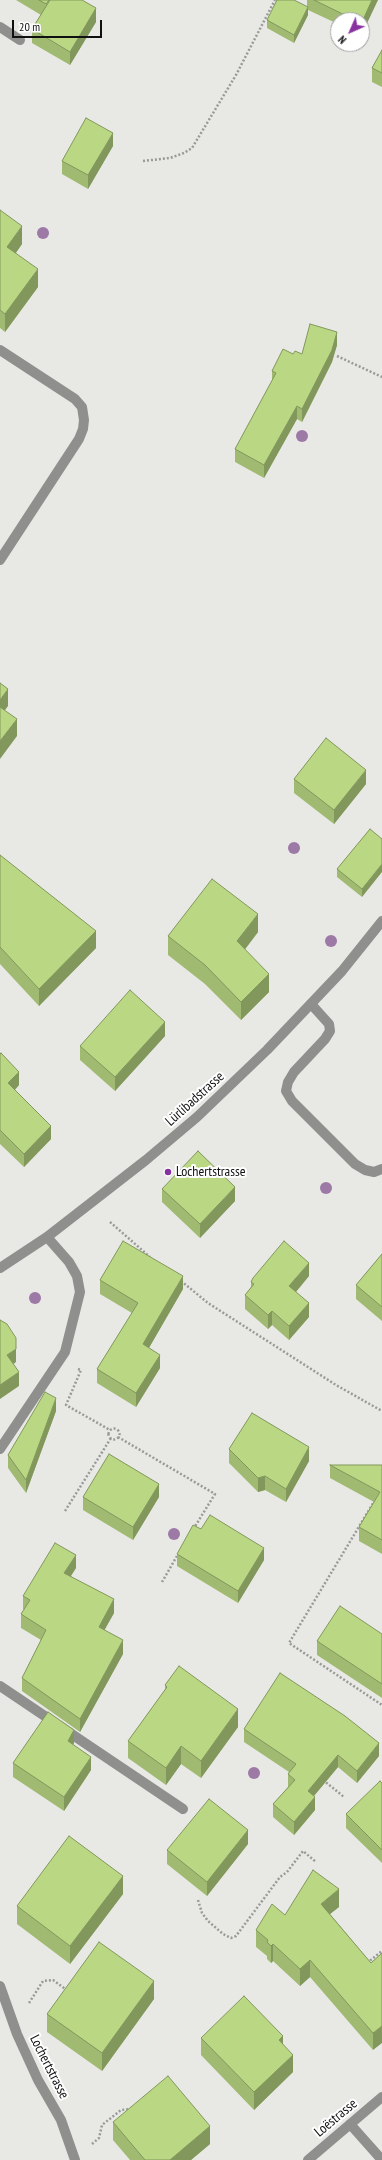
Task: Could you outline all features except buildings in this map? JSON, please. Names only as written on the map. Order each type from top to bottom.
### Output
[{"type":"street","points":[[0,27],[20,40]]},
{"type":"street","points":[[0,350],[75,399],[82,407],[84,420],[83,429],[79,439],[0,560]]},
{"type":"street","name":"Lürlibadstrasse","points":[[0,1268],[47,1237],[146,1160],[197,1117],[267,1050],[342,971],[382,922]]},
{"type":"street","points":[[310,1004],[329,1024],[330,1031],[325,1039],[294,1072],[288,1082],[286,1091],[292,1101],[355,1164],[366,1170],[374,1172],[382,1169]]},
{"type":"street","points":[[0,1448],[65,1352],[80,1292],[77,1276],[69,1262],[47,1237]]},
{"type":"street","points":[[0,1686],[183,1809]]},
{"type":"street","name":"Lochertstrasse","points":[[0,1986],[14,2025],[38,2080],[61,2120],[75,2160]]},
{"type":"street","name":"Loëstrasse","points":[[308,2160],[382,2097]]},
{"type":"street","points":[[350,2124],[382,2160]]},
{"type":"path","points":[[142,161],[170,158],[184,153],[192,148],[236,75],[275,0]]},
{"type":"path","points":[[337,356],[382,377]]},
{"type":"path","points":[[110,1222],[152,1258]]},
{"type":"path","points":[[177,1278],[208,1303],[336,1385],[382,1411]]},
{"type":"path","points":[[79,1374],[66,1405],[110,1430],[117,1430],[118,1437]]},
{"type":"path","points":[[65,1511],[110,1438],[110,1430]]},
{"type":"path","points":[[110,1438],[116,1439],[118,1437],[215,1494],[190,1535]]},
{"type":"path","points":[[378,1494],[289,1643],[382,1705]]},
{"type":"path","points":[[162,1582],[178,1555]]},
{"type":"path","points":[[320,1778],[344,1797]]},
{"type":"path","points":[[198,1900],[202,1913],[208,1921],[223,1934],[231,1938],[236,1936],[280,1877],[287,1872],[303,1851],[316,1862]]},
{"type":"path","points":[[365,1965],[382,1951]]},
{"type":"path","points":[[14,2025],[43,1981],[53,1980],[71,1994]]},
{"type":"path","points":[[100,2136],[102,2125],[121,2110],[128,2108],[136,2111]]},
{"type":"place","name":"Lochertstrasse","points":[[168,1172]]}]
